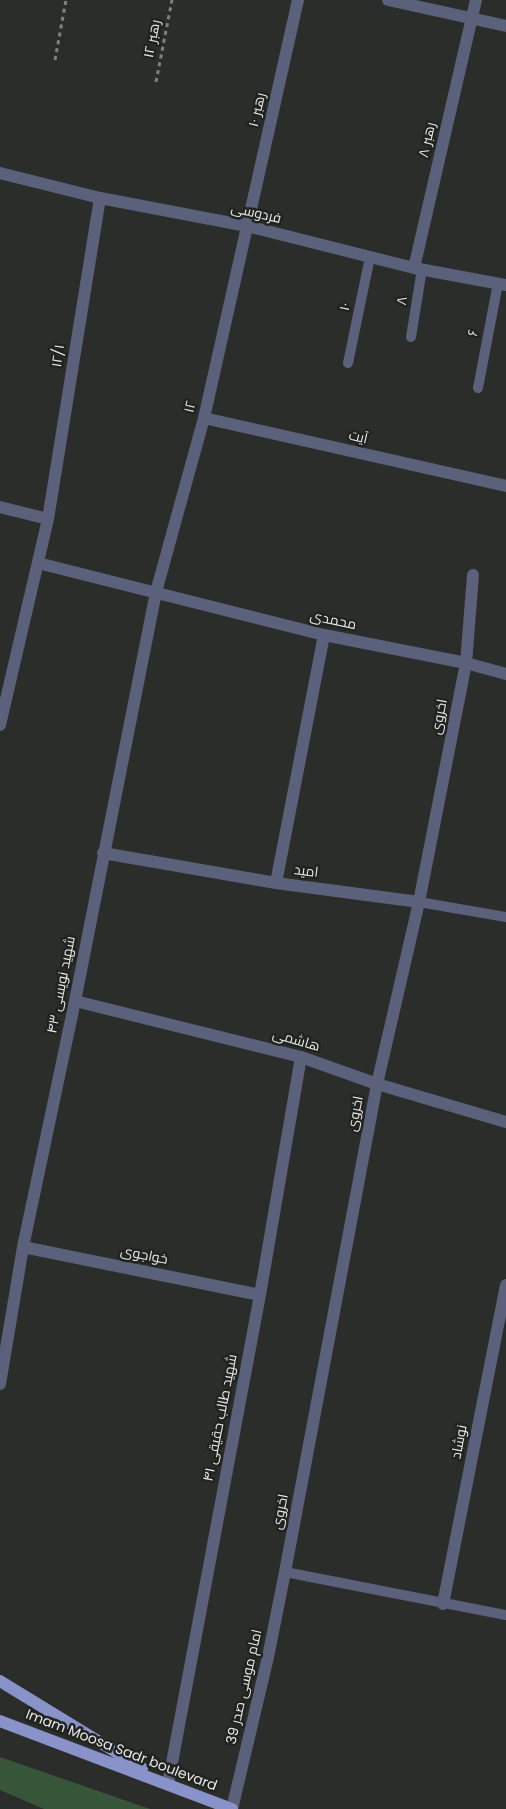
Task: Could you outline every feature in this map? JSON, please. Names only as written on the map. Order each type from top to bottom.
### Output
[{"type":"main road","points":[[0,1681],[168,1784]]},
{"type":"main road","name":"Imam Moosa Sadr boulevard","points":[[0,1721],[232,1809]]},
{"type":"street","name":"رهبر ۱۰","points":[[247,226],[298,0]]},
{"type":"street","points":[[388,0],[506,26]]},
{"type":"street","name":"رهبر ۸","points":[[418,269],[476,0]]},
{"type":"street","name":"فردوسی","points":[[0,173],[100,198],[247,226],[418,269],[502,284]]},
{"type":"street","name":"۱۲/۱","points":[[0,725],[48,519],[100,198]]},
{"type":"street","name":"۱۲","points":[[156,592],[204,418],[247,226]]},
{"type":"street","name":"آیت","points":[[204,418],[506,486]]},
{"type":"street","points":[[0,507],[48,519]]},
{"type":"street","name":"محمدی","points":[[38,563],[324,635],[466,663],[506,674]]},
{"type":"street","name":"اخروی","points":[[285,1572],[377,1084],[419,902],[466,663],[473,575]]},
{"type":"street","name":"۴۳ شهید نویسی","points":[[0,1384],[23,1247],[75,1001],[156,592]]},
{"type":"street","points":[[276,884],[324,635]]},
{"type":"street","name":"امید","points":[[103,853],[276,884],[419,902]]},
{"type":"street","name":"هاشمی","points":[[75,1001],[301,1057],[377,1084],[506,1122]]},
{"type":"street","name":"۴۱ شهید طالب حقیقی","points":[[168,1784],[260,1295],[301,1057]]},
{"type":"street","name":"خواجوی","points":[[23,1247],[260,1295]]},
{"type":"street","name":"نوشاد","points":[[443,1604],[506,1285]]},
{"type":"street","name":"امام موسی صدر 39","points":[[232,1809],[268,1657],[285,1572]]},
{"type":"lane","name":"۱۰","points":[[348,364],[370,257]]},
{"type":"lane","name":"۸","points":[[411,337],[418,269]]},
{"type":"lane","name":"۶","points":[[478,388],[502,284]]},
{"type":"lane","name":"امید","points":[[419,902],[506,917]]},
{"type":"lane","points":[[285,1572],[506,1615]]},
{"type":"path","points":[[55,60],[66,0]]},
{"type":"path","name":"رهبر ۱۲","points":[[156,82],[172,0]]},
{"type":"green space","points":[[0,1757],[150,1809],[44,1809],[0,1790]]}]
